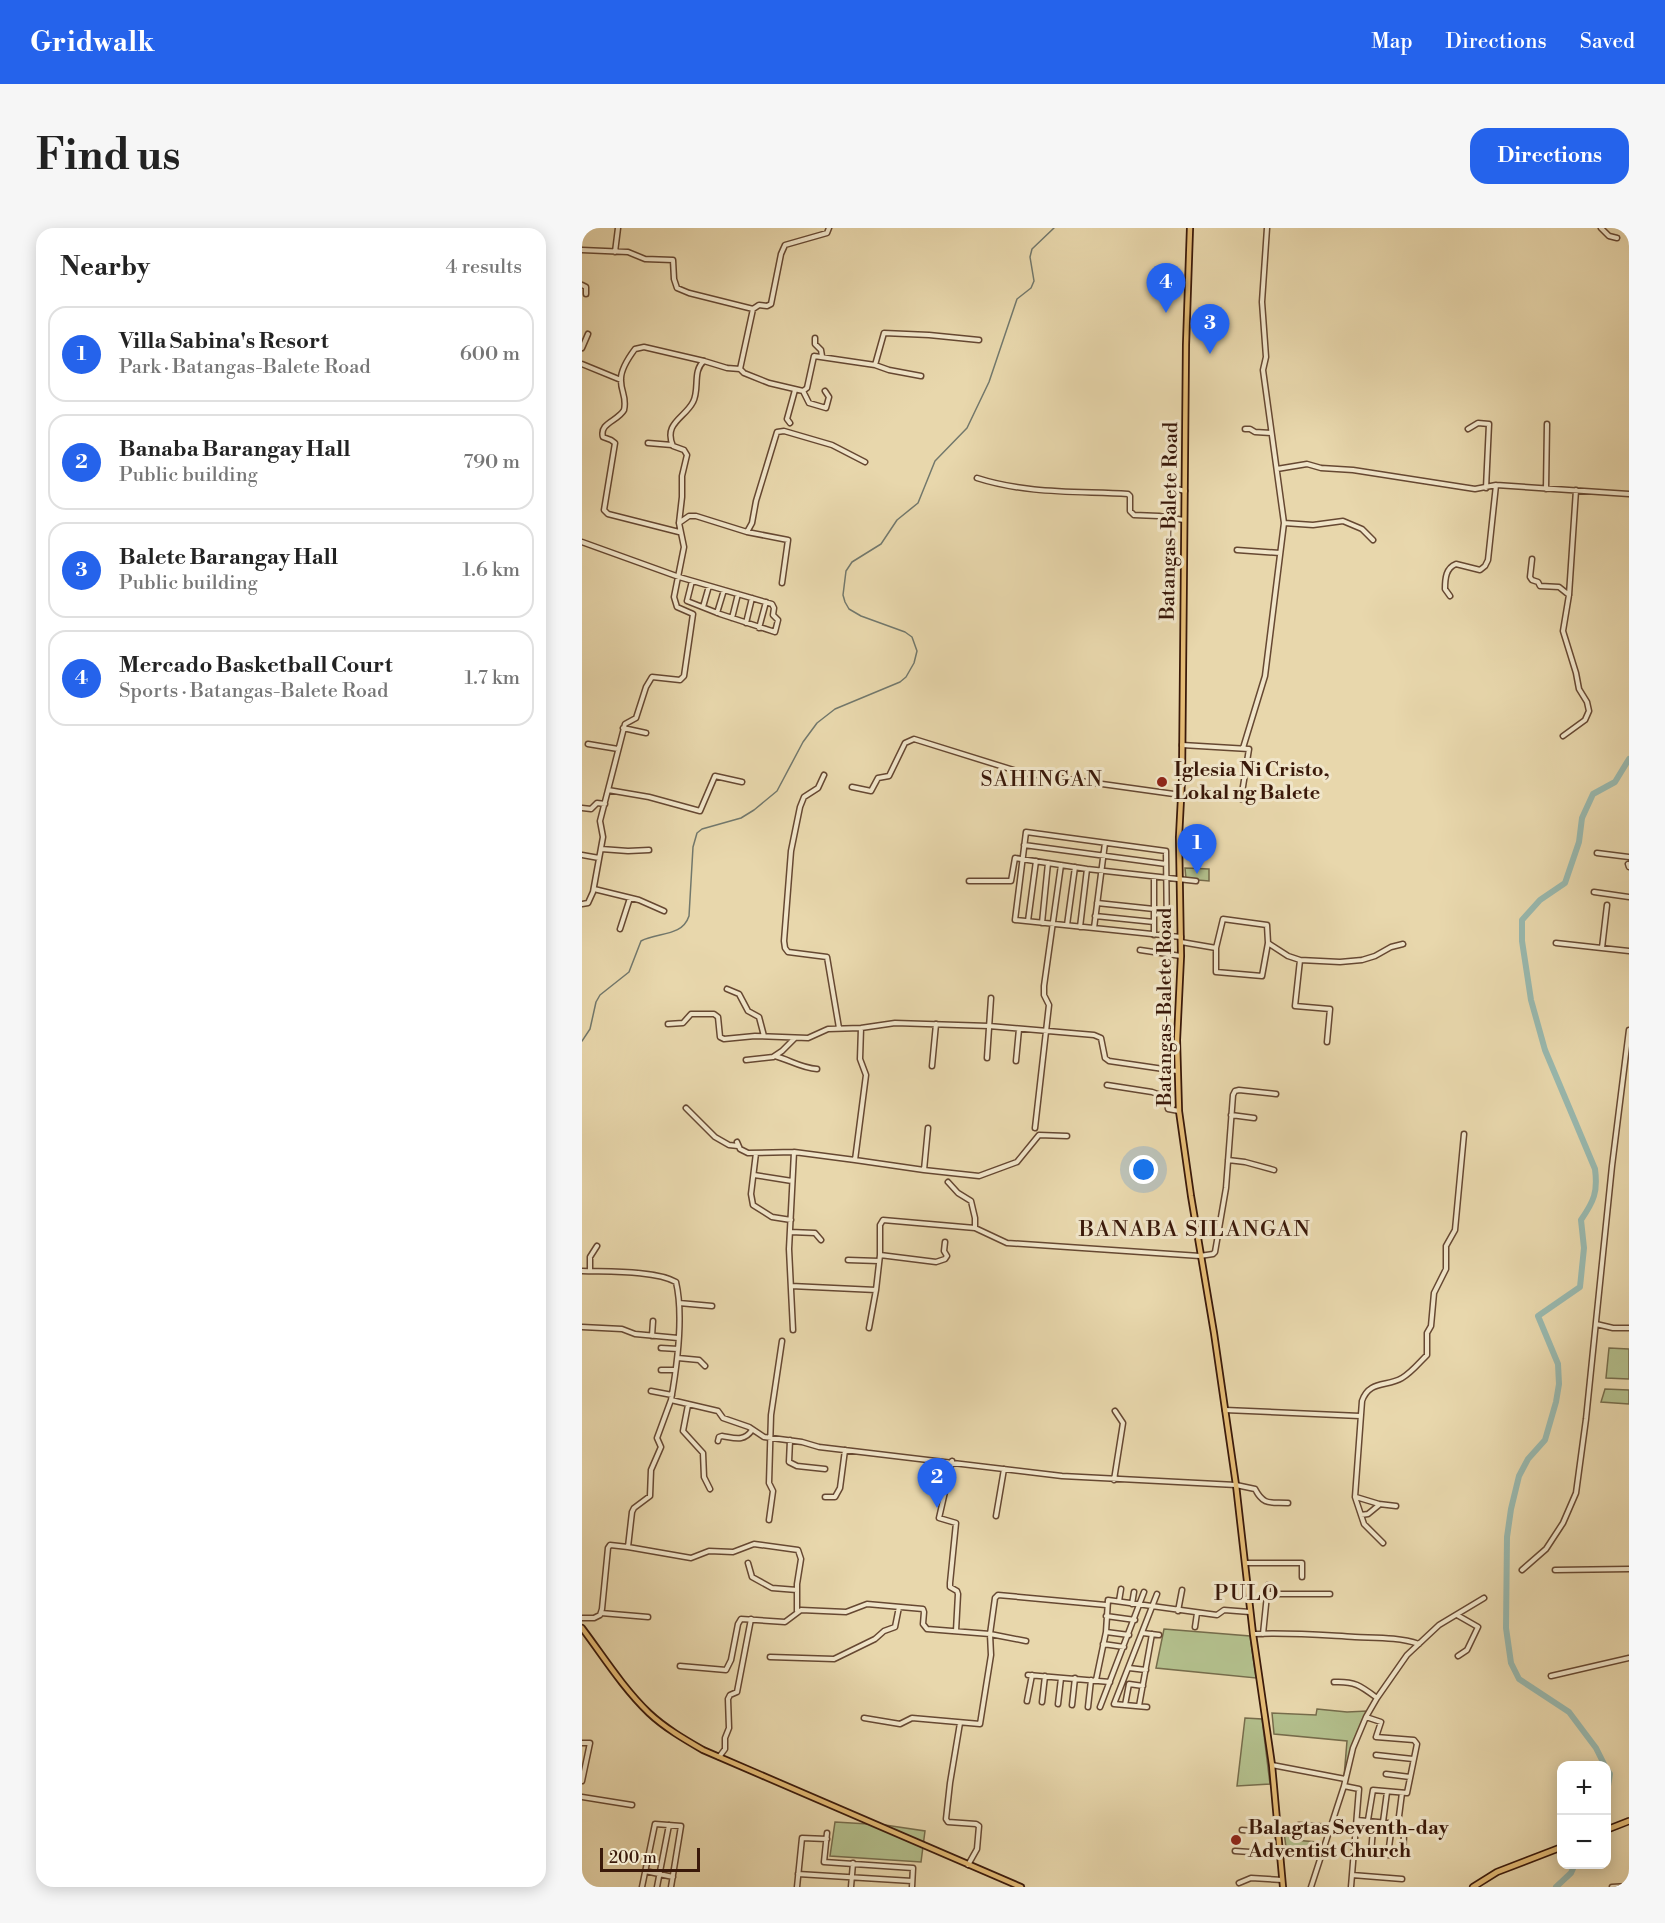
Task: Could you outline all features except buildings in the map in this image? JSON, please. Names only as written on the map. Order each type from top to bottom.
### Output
[{"type":"highway","points":[[1611,1828],[1629,1821]]},
{"type":"highway","points":[[1473,1887],[1497,1872],[1557,1849]]},
{"type":"main road","name":"Batangas-Balete Road","points":[[1190,228],[1179,837],[1181,940],[1177,1071],[1179,1111],[1236,1485],[1250,1612],[1272,1765],[1283,1887]]},
{"type":"main road","points":[[582,1628],[649,1713],[668,1729],[703,1750],[1021,1887]]},
{"type":"street","points":[[615,252],[618,228]]},
{"type":"street","points":[[740,369],[753,309],[759,305],[771,304],[781,254],[785,245],[827,233],[829,228]]},
{"type":"street","points":[[1243,747],[1264,676],[1284,522],[1264,378],[1266,357],[1262,308],[1267,228]]},
{"type":"street","points":[[1601,228],[1609,236],[1617,238]]},
{"type":"street","points":[[582,250],[628,252],[645,259],[674,260],[674,279],[677,288],[689,294],[753,309]]},
{"type":"street","points":[[582,285],[586,287],[586,294]]},
{"type":"street","points":[[875,365],[882,336],[886,333],[979,340]]},
{"type":"street","points":[[582,348],[588,334]]},
{"type":"street","points":[[815,338],[815,344],[821,350],[822,356]]},
{"type":"street","points":[[679,532],[608,514],[604,510],[615,443],[603,437],[602,430],[606,425],[615,421],[624,410],[625,392],[621,380],[628,358],[635,349],[639,347],[704,361],[727,369],[740,369],[769,384],[803,391]]},
{"type":"street","points":[[803,391],[808,384],[813,358],[817,355],[921,376]]},
{"type":"street","points":[[672,445],[673,424],[693,402],[698,369],[704,361]]},
{"type":"street","points":[[582,364],[621,380]]},
{"type":"street","points":[[790,423],[787,419],[795,390]]},
{"type":"street","points":[[803,391],[809,403],[826,408],[829,397],[825,391]]},
{"type":"street","points":[[1468,429],[1478,423],[1489,424],[1486,488]]},
{"type":"street","points":[[1546,489],[1547,424]]},
{"type":"street","points":[[1245,429],[1271,433]]},
{"type":"street","points":[[747,532],[752,524],[756,501],[777,432],[784,431],[832,445],[865,462]]},
{"type":"street","points":[[582,904],[588,903],[594,889],[603,831],[600,821],[623,728],[626,723],[636,718],[646,687],[652,677],[680,680],[683,678],[693,614],[677,607],[674,603],[684,547],[679,532],[679,523],[682,476],[687,455],[684,450],[672,445],[648,443]]},
{"type":"street","points":[[1277,469],[1307,464],[1321,468],[1353,470],[1475,489],[1496,485],[1629,494]]},
{"type":"street","points":[[977,478],[1021,489],[1128,494],[1130,511],[1134,515],[1184,520]]},
{"type":"street","points":[[1450,596],[1445,589],[1449,568],[1456,564],[1480,570],[1488,560],[1496,485]]},
{"type":"street","points":[[1166,486],[1185,491]]},
{"type":"street","points":[[1563,736],[1585,720],[1589,711],[1587,702],[1579,689],[1563,631],[1569,595],[1576,490]]},
{"type":"street","points":[[679,523],[689,516],[696,516],[747,532],[788,540],[782,584]]},
{"type":"street","points":[[1284,522],[1313,525],[1343,521],[1367,533],[1373,540]]},
{"type":"street","points":[[582,542],[679,577],[772,604],[774,608],[772,615],[778,620],[775,632],[687,601],[692,581]]},
{"type":"street","points":[[1237,550],[1280,553]]},
{"type":"street","points":[[1532,559],[1530,577],[1532,580],[1538,582],[1540,586],[1559,587],[1569,595]]},
{"type":"street","points":[[703,607],[709,586]]},
{"type":"street","points":[[717,613],[724,590]]},
{"type":"street","points":[[732,618],[738,594]]},
{"type":"street","points":[[746,623],[752,598]]},
{"type":"street","points":[[759,628],[766,602]]},
{"type":"street","points":[[623,728],[646,733]]},
{"type":"street","points":[[852,787],[870,791],[878,778],[890,775],[905,743],[914,739],[1023,773],[1181,795]]},
{"type":"street","points":[[588,744],[618,749]]},
{"type":"street","points":[[1182,745],[1249,749],[1241,799]]},
{"type":"street","points":[[824,775],[818,788],[804,797],[800,807],[791,851],[784,941],[788,952],[827,957],[839,1028]]},
{"type":"street","points":[[608,790],[649,797],[700,811],[715,776],[742,782]]},
{"type":"street","points":[[582,808],[591,809],[597,803],[605,804]]},
{"type":"street","points":[[1167,935],[1166,851],[1026,832],[1015,920],[1167,935],[1216,948]]},
{"type":"street","points":[[1094,928],[1105,843]]},
{"type":"street","points":[[1024,845],[1166,864]]},
{"type":"street","points":[[601,849],[649,850]]},
{"type":"street","points":[[1597,853],[1629,857]]},
{"type":"street","points":[[582,855],[599,858]]},
{"type":"street","points":[[969,881],[1011,881],[1015,858],[1087,869],[1196,880]]},
{"type":"street","points":[[1028,921],[1036,861]]},
{"type":"street","points":[[1042,923],[1048,863]]},
{"type":"street","points":[[1035,1128],[1049,1005],[1044,995],[1044,986],[1061,865]]},
{"type":"street","points":[[1067,925],[1075,867]]},
{"type":"street","points":[[1080,927],[1087,869]]},
{"type":"street","points":[[1154,877],[1154,935]]},
{"type":"street","points":[[594,889],[630,898],[664,911]]},
{"type":"street","points":[[1594,892],[1629,897]]},
{"type":"street","points":[[620,929],[630,898]]},
{"type":"street","points":[[1097,903],[1154,909]]},
{"type":"street","points":[[1602,948],[1607,905]]},
{"type":"street","points":[[1095,916],[1154,922]]},
{"type":"street","points":[[1222,919],[1267,925],[1268,943],[1262,976],[1216,972],[1216,948],[1222,919]]},
{"type":"street","points":[[1268,943],[1288,956],[1300,960],[1340,962],[1362,960],[1403,944]]},
{"type":"street","points":[[1556,943],[1629,951]]},
{"type":"street","points":[[1140,950],[1181,956]]},
{"type":"street","points":[[1300,960],[1295,1006],[1330,1009],[1327,1042]]},
{"type":"street","points":[[727,989],[739,994],[748,1011],[759,1017],[764,1036]]},
{"type":"street","points":[[987,1058],[991,998]]},
{"type":"street","points":[[668,1024],[682,1023],[691,1014],[714,1014],[718,1017],[721,1038],[812,1037],[828,1029],[861,1028],[885,1024],[989,1026],[1045,1031],[1099,1036],[1105,1058],[1109,1060],[1177,1071]]},
{"type":"street","points":[[932,1066],[936,1024]]},
{"type":"street","points":[[855,1160],[866,1075],[860,1059],[861,1028]]},
{"type":"street","points":[[1016,1061],[1019,1029]]},
{"type":"street","points":[[1522,1570],[1546,1548],[1563,1523],[1576,1493],[1629,1030]]},
{"type":"street","points":[[746,1060],[769,1059],[795,1038]]},
{"type":"street","points":[[774,1056],[788,1059],[804,1068],[817,1069]]},
{"type":"street","points":[[1107,1085],[1152,1092],[1166,1097],[1168,1109],[1179,1111]]},
{"type":"street","points":[[869,1328],[880,1255],[880,1224],[883,1220],[975,1228],[1007,1243],[1200,1256],[1213,1254],[1224,1200],[1235,1091],[1276,1094]]},
{"type":"street","points":[[686,1108],[715,1137],[729,1145],[737,1144],[744,1152],[756,1154],[794,1152],[979,1176],[1017,1162],[1039,1135],[1067,1136]]},
{"type":"street","points":[[1231,1115],[1254,1118]]},
{"type":"street","points":[[924,1170],[928,1128]]},
{"type":"street","points":[[1383,1543],[1364,1524],[1355,1497],[1360,1416],[1364,1395],[1369,1388],[1378,1384],[1394,1382],[1405,1377],[1427,1355],[1427,1334],[1431,1326],[1434,1293],[1446,1269],[1446,1246],[1455,1230],[1464,1134]]},
{"type":"street","points":[[793,1330],[789,1254],[794,1152]]},
{"type":"street","points":[[756,1154],[751,1198],[753,1205],[772,1216],[791,1220]]},
{"type":"street","points":[[1228,1160],[1274,1170]]},
{"type":"street","points":[[754,1175],[792,1181]]},
{"type":"street","points":[[948,1182],[958,1193],[971,1201],[974,1207],[975,1228]]},
{"type":"street","points":[[790,1232],[815,1233],[821,1240]]},
{"type":"street","points":[[880,1255],[936,1262],[947,1256],[944,1251],[945,1242]]},
{"type":"street","points":[[590,1271],[590,1257],[597,1246]]},
{"type":"street","points":[[848,1260],[879,1262]]},
{"type":"street","points":[[582,1271],[632,1273],[671,1279],[676,1284],[679,1303],[678,1358],[672,1395],[657,1438],[660,1447],[651,1470],[650,1496],[632,1512],[628,1547]]},
{"type":"street","points":[[791,1286],[838,1286],[876,1290]]},
{"type":"street","points":[[679,1303],[712,1306]]},
{"type":"street","points":[[652,1336],[653,1321]]},
{"type":"street","points":[[1596,1324],[1614,1328],[1629,1328]]},
{"type":"street","points":[[582,1327],[622,1329],[635,1335],[678,1338]]},
{"type":"street","points":[[769,1520],[773,1491],[769,1483],[770,1438],[774,1388],[782,1341]]},
{"type":"street","points":[[661,1348],[678,1349]]},
{"type":"street","points":[[678,1358],[699,1360],[705,1366]]},
{"type":"street","points":[[661,1370],[675,1370]]},
{"type":"street","points":[[651,1391],[672,1395]]},
{"type":"street","points":[[671,1400],[718,1411],[723,1418],[748,1427],[764,1437],[819,1447],[1114,1480],[1236,1485],[1255,1489],[1260,1499],[1265,1502],[1288,1503]]},
{"type":"street","points":[[688,1405],[683,1431],[703,1453],[704,1477],[710,1489]]},
{"type":"street","points":[[1225,1410],[1360,1416]]},
{"type":"street","points":[[1114,1480],[1123,1423],[1115,1411]]},
{"type":"street","points":[[718,1441],[722,1436],[743,1439],[752,1430]]},
{"type":"street","points":[[790,1440],[789,1462],[797,1466],[825,1469]]},
{"type":"street","points":[[825,1497],[835,1497],[840,1488],[845,1450]]},
{"type":"street","points":[[952,1461],[939,1518],[956,1523],[950,1587],[958,1594],[956,1631]]},
{"type":"street","points":[[996,1516],[1004,1469]]},
{"type":"street","points":[[1355,1497],[1396,1506]]},
{"type":"street","points":[[1362,1515],[1368,1514],[1379,1504]]},
{"type":"street","points":[[601,1613],[610,1545],[691,1558],[709,1551],[733,1551],[754,1544],[798,1550],[801,1554],[797,1611]]},
{"type":"street","points":[[748,1563],[752,1576],[772,1588],[797,1590]]},
{"type":"street","points":[[1244,1563],[1302,1563],[1302,1577]]},
{"type":"street","points":[[1555,1570],[1629,1569]]},
{"type":"street","points":[[1263,1634],[1268,1585]]},
{"type":"street","points":[[1119,1601],[1121,1589]]},
{"type":"street","points":[[1178,1611],[1182,1590]]},
{"type":"street","points":[[1132,1604],[1134,1592]]},
{"type":"street","points":[[1100,1707],[1144,1592]]},
{"type":"street","points":[[1147,1707],[1114,1704],[1157,1594]]},
{"type":"street","points":[[1267,1594],[1330,1594]]},
{"type":"street","points":[[864,1718],[900,1724],[912,1718],[960,1723],[978,1724],[981,1722],[991,1655],[990,1634],[995,1598],[998,1595],[1106,1605]]},
{"type":"street","points":[[1311,1887],[1344,1786],[1353,1748],[1377,1698],[1397,1666],[1439,1625],[1484,1598]]},
{"type":"street","points":[[1088,1707],[1106,1632],[1108,1600],[1217,1615],[1224,1610],[1250,1612]]},
{"type":"street","points":[[680,1666],[726,1670],[738,1621],[741,1619],[785,1622],[797,1611],[805,1609],[846,1612],[863,1604],[922,1609],[923,1624],[927,1629],[990,1634],[1026,1641]]},
{"type":"street","points":[[770,1657],[834,1659],[895,1627],[899,1606]]},
{"type":"street","points":[[1195,1627],[1197,1612]]},
{"type":"street","points":[[582,1618],[594,1618],[601,1613],[648,1617]]},
{"type":"street","points":[[1456,1615],[1478,1627],[1467,1650],[1458,1656]]},
{"type":"street","points":[[1106,1616],[1135,1620]]},
{"type":"street","points":[[718,1757],[725,1749],[725,1738],[729,1733],[728,1699],[729,1695],[737,1692],[751,1619]]},
{"type":"street","points":[[1106,1632],[1129,1635]]},
{"type":"street","points":[[1143,1633],[1159,1635]]},
{"type":"street","points":[[1139,1706],[1152,1634]]},
{"type":"street","points":[[1253,1634],[1372,1636],[1419,1644]]},
{"type":"street","points":[[1103,1644],[1124,1647]]},
{"type":"street","points":[[1551,1676],[1629,1658]]},
{"type":"street","points":[[1129,1668],[1146,1670]]},
{"type":"street","points":[[1027,1701],[1030,1675],[1110,1682]]},
{"type":"street","points":[[1042,1701],[1045,1676]]},
{"type":"street","points":[[1058,1704],[1061,1678]]},
{"type":"street","points":[[1072,1705],[1075,1678]]},
{"type":"street","points":[[1334,1682],[1349,1681],[1358,1684],[1377,1698]]},
{"type":"street","points":[[1125,1705],[1129,1684],[1143,1686]]},
{"type":"street","points":[[1366,1717],[1382,1722],[1376,1735],[1378,1738],[1416,1742],[1407,1793],[1372,1790],[1368,1820]]},
{"type":"street","points":[[960,1723],[946,1819],[948,1822],[976,1824],[980,1827],[977,1849],[968,1865]]},
{"type":"street","points":[[582,1743],[590,1743],[582,1781]]},
{"type":"street","points":[[1376,1755],[1413,1760]]},
{"type":"street","points":[[1272,1765],[1345,1779]]},
{"type":"street","points":[[1386,1774],[1410,1777]]},
{"type":"street","points":[[1344,1786],[1359,1789],[1351,1887]]},
{"type":"street","points":[[1383,1821],[1387,1792]]},
{"type":"street","points":[[1357,1820],[1398,1824],[1402,1793]]},
{"type":"street","points":[[582,1797],[632,1805]]},
{"type":"street","points":[[642,1887],[655,1824],[681,1826],[671,1887]]},
{"type":"street","points":[[657,1887],[669,1825]]},
{"type":"street","points":[[1299,1825],[1330,1827]]},
{"type":"street","points":[[1371,1853],[1373,1829]]},
{"type":"street","points":[[1242,1830],[1278,1833]]},
{"type":"street","points":[[1388,1855],[1391,1832]]},
{"type":"street","points":[[1354,1851],[1403,1856],[1404,1834]]},
{"type":"street","points":[[804,1887],[797,1887],[802,1838],[827,1836],[824,1862],[913,1868],[912,1887]]},
{"type":"street","points":[[1235,1851],[1279,1854]]},
{"type":"street","points":[[851,1887],[853,1863]]},
{"type":"street","points":[[645,1871],[673,1877]]},
{"type":"street","points":[[798,1874],[912,1881]]},
{"type":"street","points":[[1352,1875],[1402,1879]]},
{"type":"street","points":[[1239,1883],[1251,1878],[1282,1880]]},
{"type":"street","points":[[1612,1887],[1629,1886]]},
{"type":"green space","points":[[1185,868],[1209,869],[1209,881],[1186,879]]},
{"type":"green space","points":[[1609,1348],[1629,1349],[1629,1379],[1606,1378]]},
{"type":"green space","points":[[1605,1389],[1629,1390],[1629,1404],[1601,1402]]},
{"type":"green space","points":[[1164,1629],[1250,1636],[1256,1678],[1156,1668]]},
{"type":"green space","points":[[1317,1709],[1367,1711],[1352,1748],[1344,1777],[1347,1741],[1274,1734],[1272,1713],[1316,1715]]},
{"type":"green space","points":[[1245,1718],[1262,1719],[1270,1784],[1237,1786]]},
{"type":"green space","points":[[835,1822],[885,1825],[925,1831],[921,1862],[830,1856]]},
{"type":"green space","points":[[1284,1832],[1294,1832],[1294,1840],[1317,1842],[1316,1850],[1286,1847]]},
{"type":"waterway","points":[[582,1041],[590,1029],[596,1002],[600,995],[629,972],[641,941],[675,931],[686,923],[689,916],[693,847],[697,833],[702,829],[741,818],[777,791],[803,742],[817,723],[835,709],[900,682],[906,677],[914,663],[917,651],[912,637],[849,609],[843,595],[846,571],[852,562],[881,544],[897,520],[918,503],[935,461],[967,428],[989,382],[1017,299],[1031,288],[1034,281],[1030,257],[1032,249],[1054,228]]},
{"type":"waterway","points":[[1602,1761],[1596,1748],[1569,1712],[1519,1679],[1511,1663],[1506,1628],[1507,1537],[1511,1509],[1519,1476],[1528,1459],[1545,1440],[1559,1384],[1558,1364],[1538,1316],[1580,1287],[1584,1248],[1581,1220],[1592,1202],[1596,1184],[1595,1169],[1545,1050],[1531,1000],[1522,941],[1522,920],[1540,900],[1565,883],[1579,842],[1582,818],[1593,794],[1615,782],[1629,759]]},
{"type":"waterway","points":[[1556,1887],[1573,1869]]},
{"type":"place","name":"Mercado Basketball Court","points":[[1166,313]]},
{"type":"place","name":"Balete Barangay Hall","points":[[1210,354]]},
{"type":"place","name":"Iglesia Ni Cristo, Lokal ng Balete","points":[[1162,782]]},
{"type":"place","name":"Villa Sabina's Resort","points":[[1197,874]]},
{"type":"place","name":"Banaba Barangay Hall","points":[[937,1508]]},
{"type":"place","name":"Balagtas Seventh-day Adventist Church","points":[[1236,1840]]},
{"type":"district","name":"SAHINGAN","points":[[1042,780]]},
{"type":"district","name":"BANABA SILANGAN","points":[[1195,1229]]},
{"type":"district","name":"PULO","points":[[1247,1594]]}]
